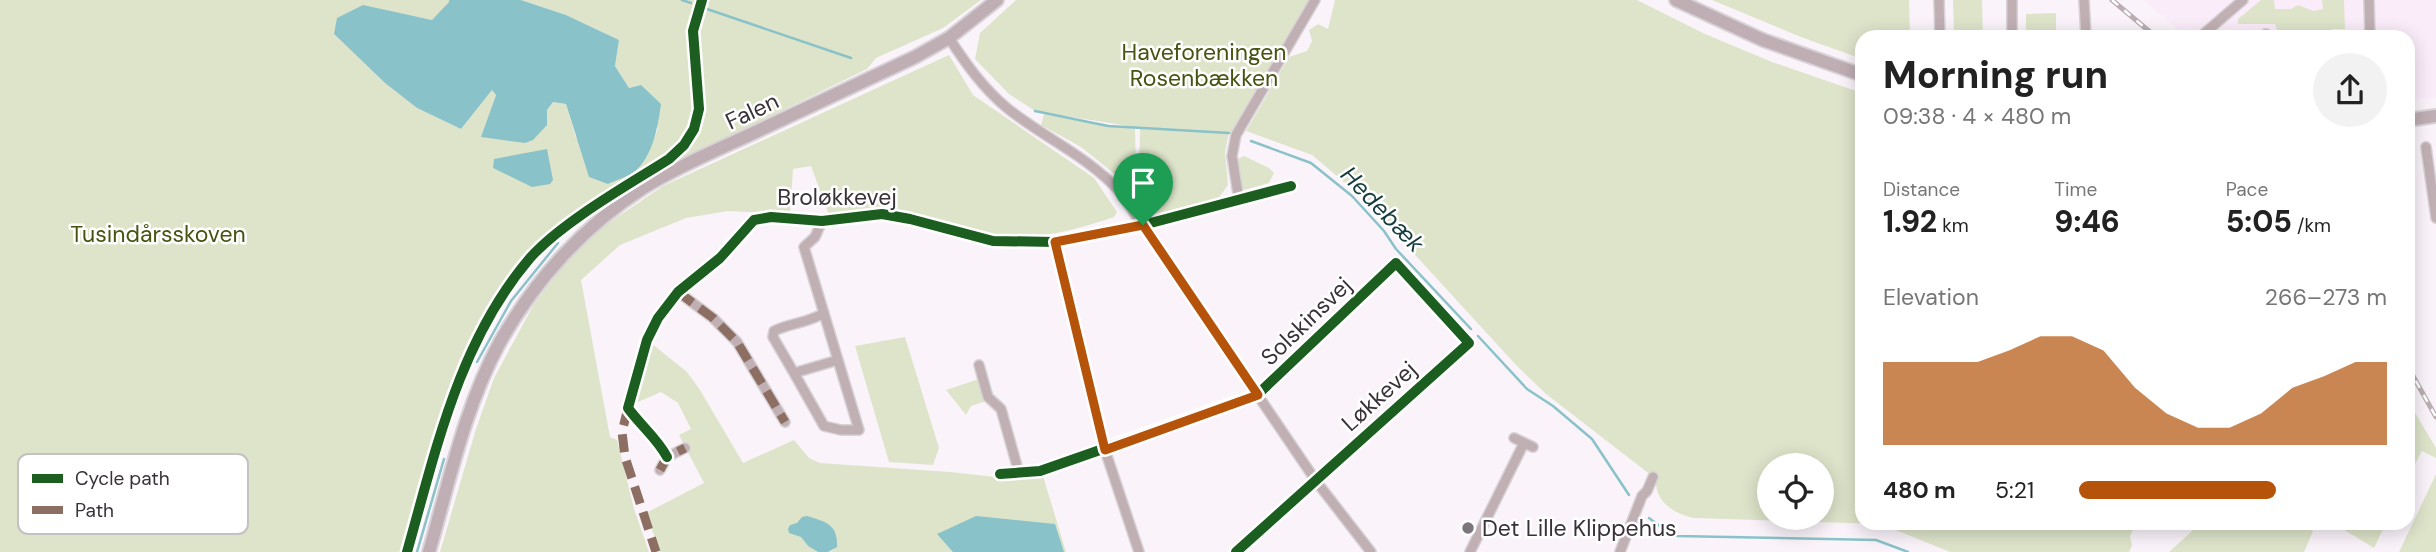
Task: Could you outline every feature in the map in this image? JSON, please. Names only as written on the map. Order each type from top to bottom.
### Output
[{"type":"street","name":"Falen","points":[[429,552],[466,426],[500,342],[548,272],[576,241],[644,187],[915,57],[948,38],[997,0]]},
{"type":"street","points":[[1239,200],[1232,156],[1236,135],[1315,0]]},
{"type":"street","points":[[1676,0],[1763,40],[1855,73]]},
{"type":"street","points":[[1939,0],[1940,30]]},
{"type":"street","points":[[2012,0],[2012,30]]},
{"type":"street","points":[[2084,0],[2086,30]]},
{"type":"street","points":[[2208,30],[2243,0]]},
{"type":"street","points":[[2369,0],[2370,30]]},
{"type":"street","points":[[948,38],[976,78],[1000,102],[1106,176],[1143,225],[1316,481],[1371,552]]},
{"type":"street","points":[[2415,119],[2436,116]]},
{"type":"street","points":[[2426,147],[2435,212]]},
{"type":"street","name":"Broløkkevej","points":[[667,457],[658,440],[643,430],[628,408],[647,340],[658,318],[678,292],[720,258],[754,220],[771,217],[822,221],[882,214],[993,241],[1055,242],[1143,225],[1291,186]]},
{"type":"street","points":[[822,221],[815,237],[804,247],[824,313],[859,430],[824,426],[772,337],[774,331],[813,320],[824,313]]},
{"type":"street","points":[[1055,242],[1105,450],[1139,552]]},
{"type":"street","name":"Solskinsvej","points":[[1000,474],[1040,471],[1258,395],[1396,263]]},
{"type":"street","name":"Løkkevej","points":[[1236,552],[1469,342],[1396,263]]},
{"type":"street","points":[[678,292],[713,318],[737,342],[785,422]]},
{"type":"street","points":[[794,373],[838,360]]},
{"type":"street","points":[[979,365],[988,397],[1001,409],[1018,473]]},
{"type":"street","points":[[1470,552],[1528,445],[1514,438]]},
{"type":"street","points":[[660,470],[667,457],[685,448]]},
{"type":"street","points":[[1619,552],[1642,496],[1653,477]]},
{"type":"shaded area","points":[[2144,0],[2436,0],[2436,98],[2415,100],[2415,30],[2179,30]]},
{"type":"green space","name":"Tusindårsskoven","points":[[0,0],[449,0],[432,20],[363,6],[334,34],[385,83],[417,108],[461,129],[492,90],[496,94],[482,136],[547,110],[553,102],[566,104],[576,138],[635,171],[647,155],[658,129],[641,85],[629,88],[615,66],[619,40],[566,15],[521,0],[698,0],[690,24],[695,99],[687,130],[674,148],[665,155],[566,221],[536,249],[499,296],[460,364],[402,552],[0,552]]},
{"type":"green space","points":[[707,0],[981,0],[943,28],[876,58],[867,69],[673,164],[698,128],[701,117],[699,27]]},
{"type":"green space","name":"Haveforeningen Rosenbækken","points":[[1016,0],[1321,0],[1242,134],[1229,133],[1225,152],[1228,185],[1218,199],[1155,214],[1139,202],[1136,190],[1139,183],[1140,128],[1035,111],[1009,94],[975,59],[980,33]]},
{"type":"green space","points":[[1335,0],[1637,0],[1705,34],[1772,62],[1855,91],[1855,523],[1834,522],[1834,453],[1757,453],[1757,520],[1694,518],[1673,510],[1658,494],[1656,479],[1546,394],[1516,365],[1363,198],[1312,155],[1246,131],[1289,57],[1307,51],[1312,41],[1309,30],[1318,24],[1328,29]]},
{"type":"green space","points":[[1712,0],[1909,0],[1910,30],[1855,30],[1855,56]]},
{"type":"green space","points":[[1953,0],[1982,0],[1983,30],[1954,30]]},
{"type":"green space","points":[[2261,0],[2274,0],[2275,9],[2291,9],[2298,5],[2313,11],[2323,9],[2322,0],[2344,0],[2345,29],[2277,30],[2275,24],[2238,24],[2238,19]]},
{"type":"green space","points":[[2056,13],[2056,30],[2026,30],[2026,14]]},
{"type":"green space","points":[[949,55],[973,95],[1094,178],[1117,212],[1114,217],[1062,232],[1009,236],[883,209],[829,215],[811,166],[793,169],[790,214],[728,211],[686,218],[620,245],[581,280],[610,437],[617,440],[634,509],[649,552],[440,552],[494,378],[534,304],[563,266],[595,232],[663,186]]},
{"type":"green space","points":[[1044,114],[1135,129],[1136,170],[1130,179],[1121,179],[1081,147],[1041,125]]},
{"type":"green space","points":[[1244,156],[1274,173],[1269,183],[1244,190],[1240,181],[1238,159]]},
{"type":"green space","points":[[905,337],[939,448],[933,465],[889,462],[855,346]]},
{"type":"green space","points":[[651,343],[687,372],[743,463],[794,440],[809,458],[820,463],[1005,478],[1043,476],[1066,552],[828,552],[834,550],[801,537],[808,546],[818,552],[660,552],[646,513],[704,483],[679,435],[691,429],[678,403],[661,392],[633,404]]},
{"type":"green space","points":[[979,379],[986,401],[971,406],[966,415],[946,390]]},
{"type":"green space","points":[[2415,413],[2436,448],[2436,458],[2422,451],[2415,464]]},
{"type":"green space","points":[[2436,474],[2436,552],[2399,552],[2409,530],[2415,530],[2415,518]]},
{"type":"green space","points":[[1896,530],[2133,530],[2129,552],[1950,552]]},
{"type":"green space","points":[[2344,530],[2383,530],[2374,548]]},
{"type":"green space","points":[[2313,531],[2304,552],[2169,552],[2191,532]]},
{"type":"water","points":[[449,0],[521,0],[566,15],[619,40],[615,66],[629,88],[641,85],[661,104],[654,141],[640,166],[631,174],[608,184],[589,177],[566,104],[553,102],[547,110],[547,125],[533,140],[525,143],[481,137],[496,95],[492,90],[461,129],[417,108],[385,83],[334,34],[337,18],[363,5],[432,20]]},
{"type":"water","points":[[547,149],[553,180],[550,184],[532,187],[493,168],[494,159]]},
{"type":"water","points":[[807,516],[825,522],[833,529],[837,547],[828,552],[818,552],[808,546],[801,537],[789,533],[790,525]]},
{"type":"water","points":[[976,516],[1055,524],[1064,552],[953,552],[937,534]]},
{"type":"waterway","name":"Hedebæk","points":[[682,0],[691,3]]},
{"type":"waterway","name":"Hedebæk","points":[[704,8],[851,58]]},
{"type":"waterway","name":"Hedebæk","points":[[1035,111],[1108,126],[1229,133]]},
{"type":"waterway","name":"Hedebæk","points":[[1251,141],[1311,163],[1352,196],[1384,231],[1396,249],[1471,329]]},
{"type":"waterway","points":[[477,362],[511,301],[558,243]]},
{"type":"waterway","name":"Hedebæk","points":[[1478,336],[1527,389],[1553,406],[1592,439],[1629,495]]},
{"type":"waterway","points":[[417,552],[444,459]]},
{"type":"waterway","name":"Hedebæk","points":[[1649,518],[1677,536],[1876,540],[1908,552]]},
{"type":"railway","points":[[2112,0],[2148,30]]},
{"type":"railway","points":[[2415,380],[2436,417]]},
{"type":"marked path","points":[[678,292],[713,318],[737,342],[785,422]]},
{"type":"marked path","points":[[628,408],[622,432],[625,457],[656,552]]},
{"type":"marked path","points":[[660,470],[667,457],[685,448]]},
{"type":"cycle path","points":[[407,552],[453,398],[485,325],[506,290],[543,244],[596,205],[669,159],[684,145],[694,129],[699,109],[693,31],[702,0]]},
{"type":"cycle path","points":[[667,457],[628,408],[647,340],[658,318],[678,292],[720,258],[754,220],[771,217],[822,221],[882,214],[993,241],[1055,242],[1143,225],[1291,186]]},
{"type":"cycle path","points":[[1000,474],[1040,471],[1257,395],[1396,263],[1469,343],[1236,552]]},
{"type":"place","name":"Det Lille Klippehus","points":[[1468,528]]},
{"type":"route","points":[[1143,225],[1258,395],[1105,450],[1055,242],[1143,225]]}]
